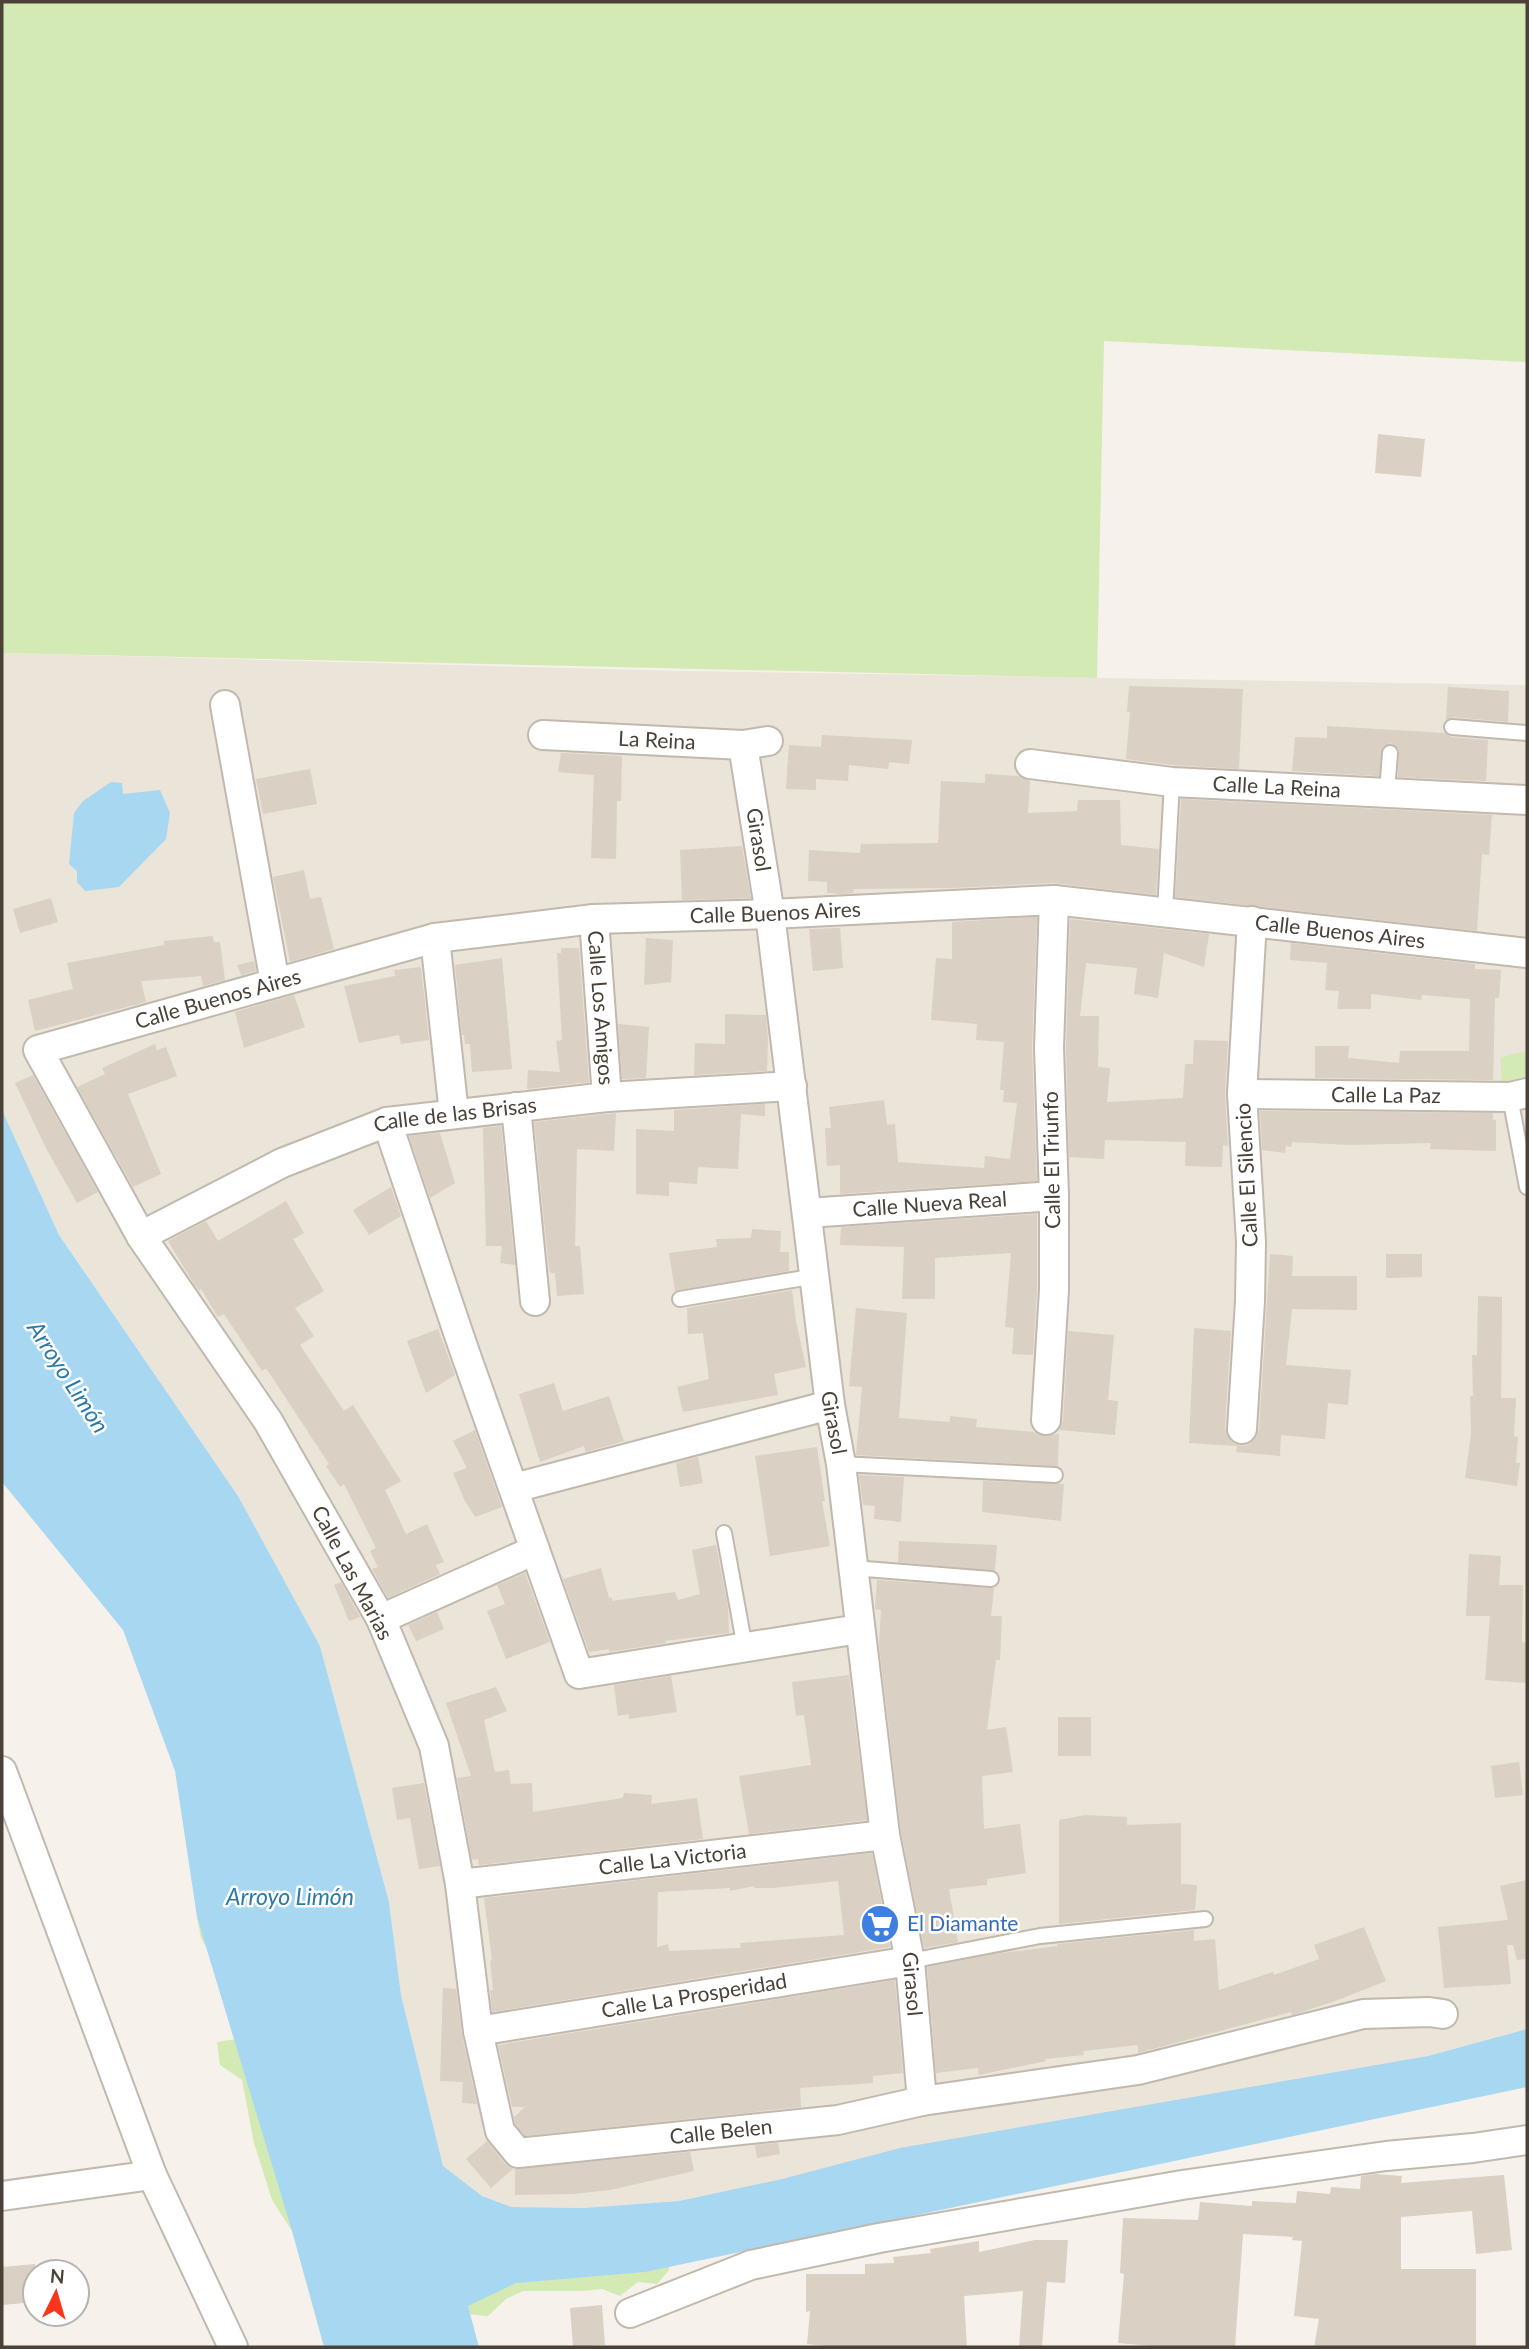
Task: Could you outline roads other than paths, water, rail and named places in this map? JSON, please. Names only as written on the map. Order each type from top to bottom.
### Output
[{"type":"street","points":[[225,705],[275,983]]},
{"type":"street","name":"La Reina","points":[[543,736],[756,743]]},
{"type":"street","name":"Girasol","points":[[756,743],[770,914],[830,1405],[841,1464],[885,1835],[910,1961],[922,2101]]},
{"type":"street","name":"Calle La Reina","points":[[1030,764],[1172,782],[1527,800]]},
{"type":"street","name":"Calle Buenos Aires","points":[[38,1050],[435,938],[594,919],[770,914],[1054,900],[1527,953]]},
{"type":"street","name":"Calle El Triunfo","points":[[1046,1420],[1054,1290],[1049,1048],[1054,900]]},
{"type":"street","name":"Calle Los Amigos","points":[[594,919],[607,1097]]},
{"type":"street","name":"Calle El Silencio","points":[[1242,1429],[1251,1242],[1242,1094],[1252,921]]},
{"type":"street","points":[[435,938],[454,1114]]},
{"type":"street","name":"Calle Las Marias","points":[[38,1050],[141,1237],[268,1421],[381,1619],[434,1746],[460,1884],[478,2031],[500,2131],[518,2152]]},
{"type":"street","name":"Calle de las Brisas","points":[[141,1237],[282,1163],[387,1122],[607,1097],[792,1086]]},
{"type":"street","name":"Calle La Paz","points":[[1242,1094],[1519,1095]]},
{"type":"street","points":[[516,1107],[536,1301]]},
{"type":"street","points":[[387,1122],[579,1674],[859,1629]]},
{"type":"street","name":"Calle Nueva Real","points":[[808,1213],[1054,1196]]},
{"type":"street","points":[[514,1488],[830,1405]]},
{"type":"street","points":[[381,1619],[535,1550]]},
{"type":"street","points":[[2,1771],[152,2175],[233,2347]]},
{"type":"street","name":"Calle La Victoria","points":[[460,1884],[885,1835]]},
{"type":"street","name":"Calle La Prosperidad","points":[[478,2031],[910,1961]]},
{"type":"street","name":"Calle Belen","points":[[518,2152],[838,2120],[922,2101],[1138,2070],[1363,2014],[1443,2014]]},
{"type":"street","points":[[630,2313],[751,2265],[879,2238],[1182,2185],[1386,2156],[1527,2140]]},
{"type":"street","points":[[2,2196],[152,2175]]},
{"type":"lane","points":[[1452,727],[1527,733]]},
{"type":"lane","points":[[1387,792],[1390,752]]},
{"type":"lane","points":[[1165,912],[1172,782]]},
{"type":"lane","points":[[1519,1095],[1527,1187]]},
{"type":"lane","points":[[680,1299],[816,1276]]},
{"type":"lane","points":[[841,1464],[1055,1475]]},
{"type":"lane","points":[[724,1533],[745,1648]]},
{"type":"lane","points":[[853,1568],[991,1579]]},
{"type":"lane","points":[[910,1961],[1040,1936],[1205,1919]]},
{"type":"water","points":[[111,782],[122,783],[123,794],[160,790],[170,813],[166,839],[119,887],[85,891],[77,882],[77,871],[69,864],[74,813],[83,801]]},
{"type":"water","name":"Arroyo Limón","points":[[2,1110],[59,1235],[238,1496],[320,1646],[389,1902],[401,1995],[443,2166],[482,2196],[511,2207],[583,2208],[679,2201],[782,2179],[900,2148],[1428,2056],[1527,2029],[1527,2087],[645,2272],[516,2283],[468,2306],[479,2347],[324,2347],[292,2231],[197,1917],[175,1771],[123,1630],[2,1482]]},
{"type":"place","name":"El Diamante","points":[[880,1924]]}]
